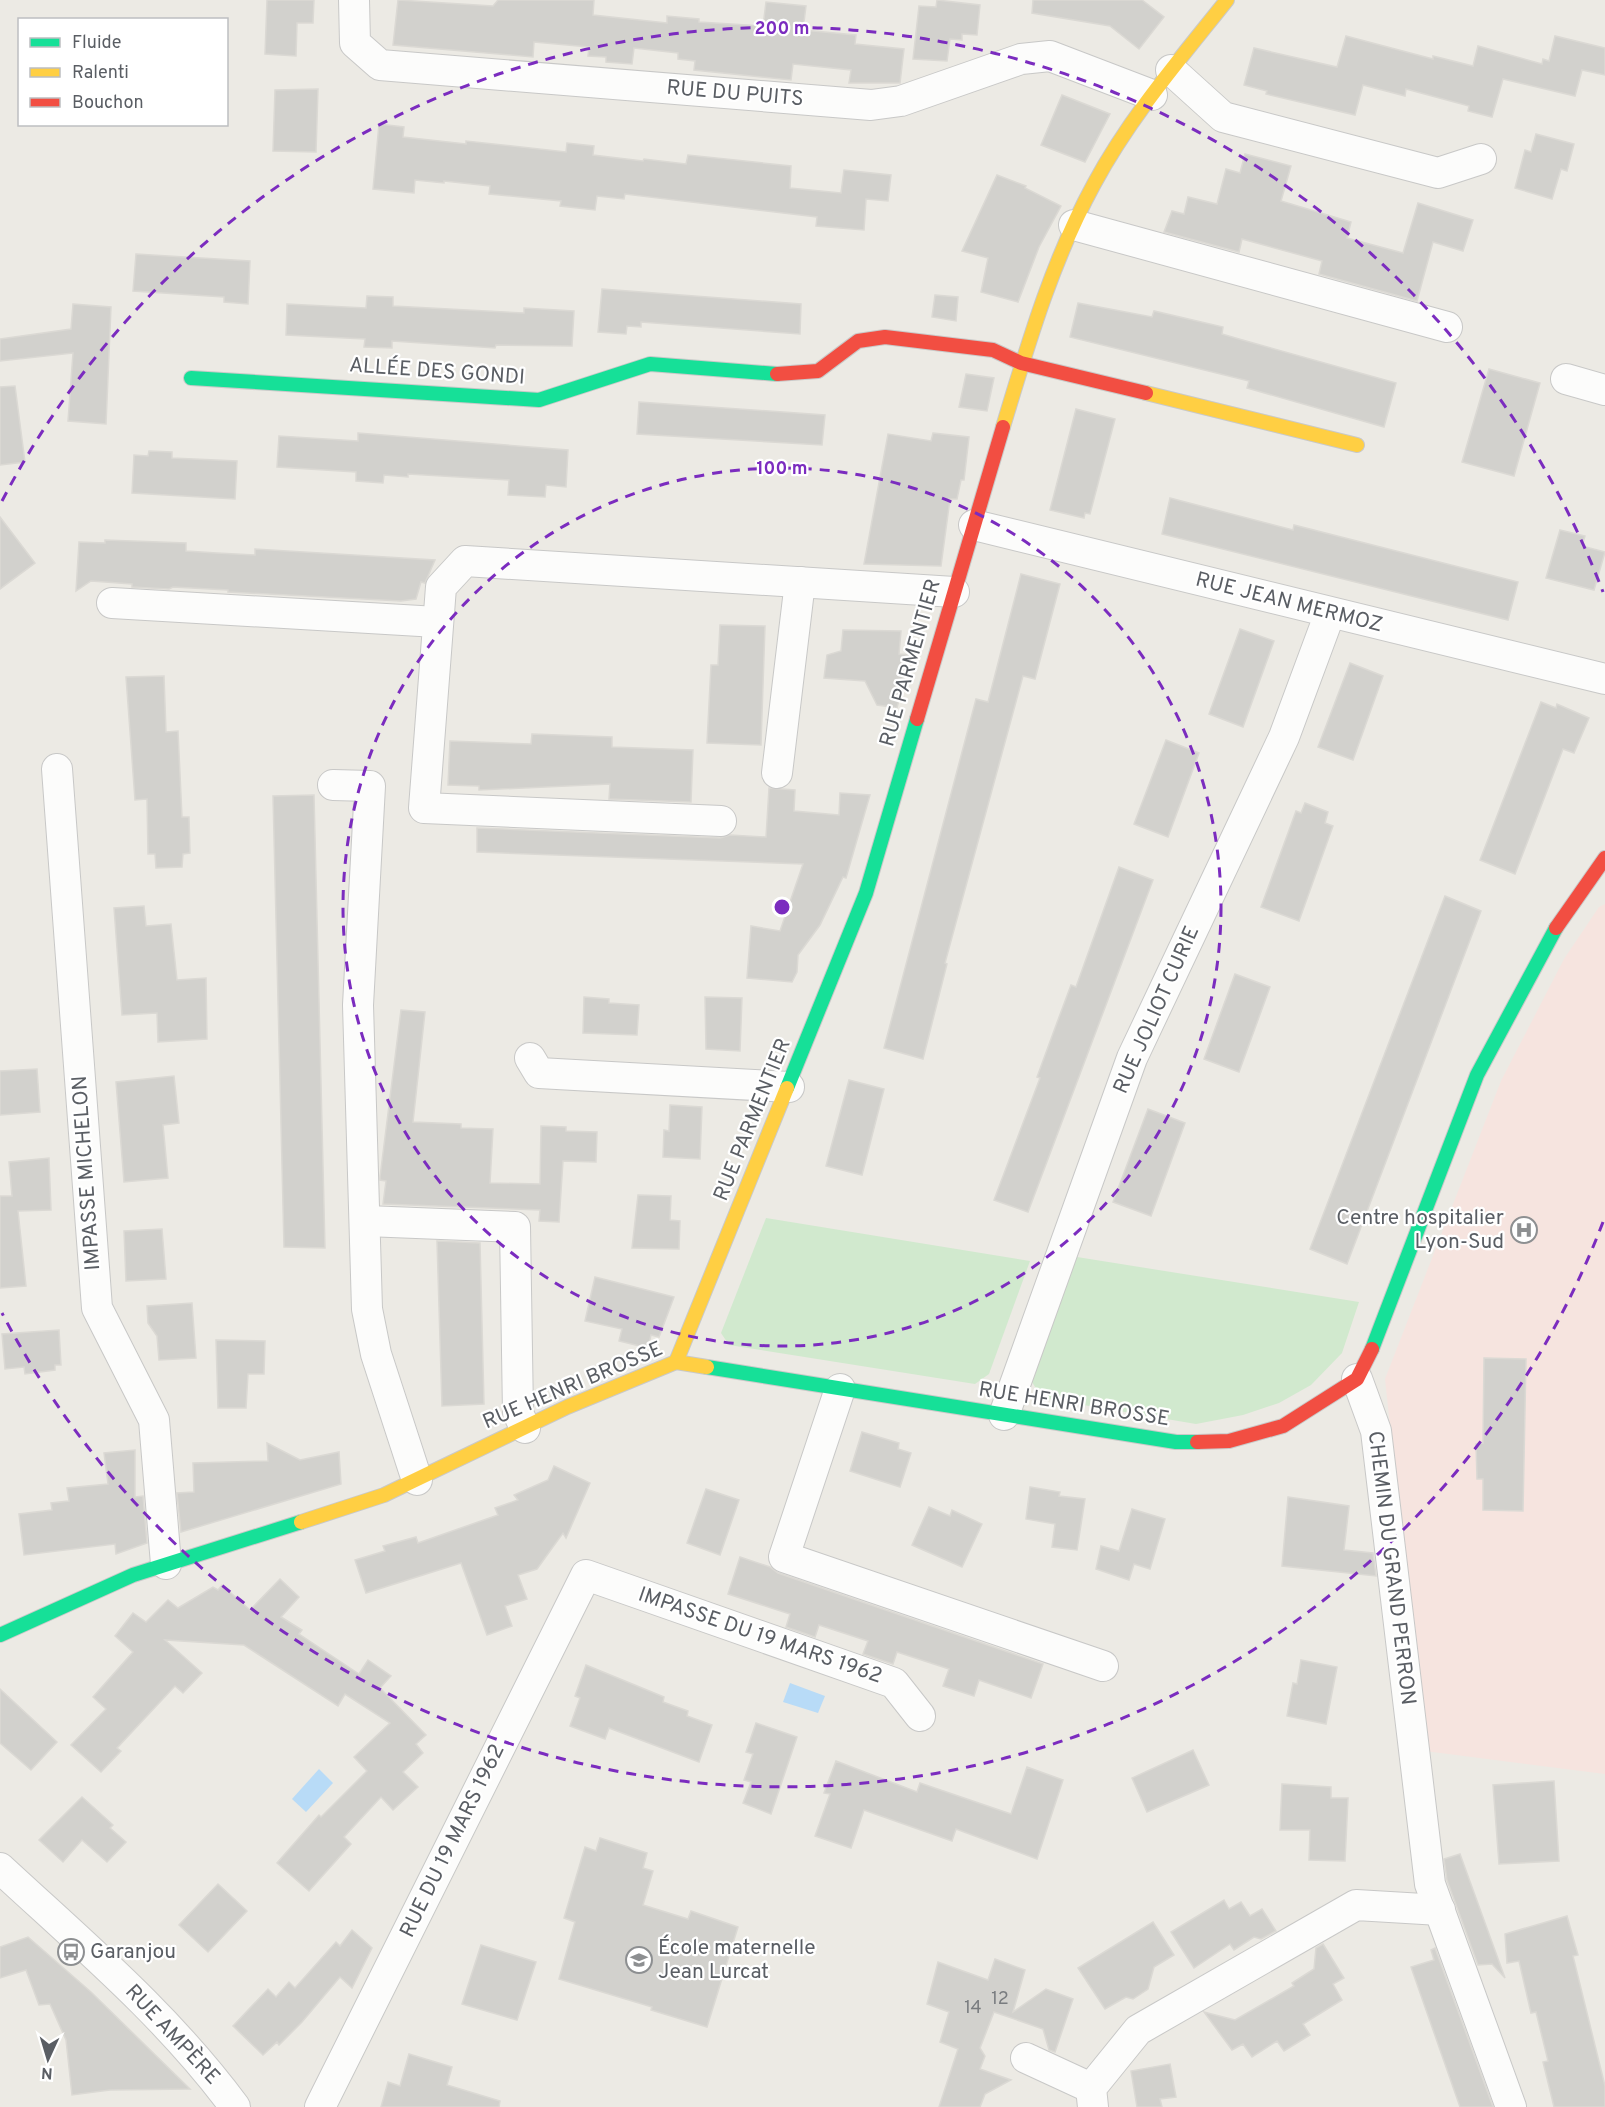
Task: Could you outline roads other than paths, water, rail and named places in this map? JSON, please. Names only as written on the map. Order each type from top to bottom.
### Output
[{"type":"street","name":"RUE DU PUITS","points":[[354,0],[355,43],[380,65],[871,105],[901,101],[1021,59],[1050,56],[1152,95]]},
{"type":"street","name":"RUE PARMENTIER","points":[[676,1362],[866,893],[1037,313],[1074,225],[1104,167],[1152,95],[1227,0]]},
{"type":"street","points":[[1171,70],[1223,117],[1438,173],[1481,159]]},
{"type":"street","points":[[1074,225],[1447,327]]},
{"type":"street","name":"ALLÉE DES GONDI","points":[[190,378],[538,400],[650,364],[777,374],[818,370],[858,340],[885,337],[993,350],[1021,363],[1358,446]]},
{"type":"street","points":[[1566,379],[1605,390]]},
{"type":"street","name":"RUE JEAN MERMOZ","points":[[974,525],[1605,680]]},
{"type":"street","points":[[721,821],[424,808],[441,587],[465,561],[954,592]]},
{"type":"street","points":[[777,773],[800,582]]},
{"type":"street","points":[[112,603],[437,622]]},
{"type":"street","name":"RUE JOLIOT CURIE","points":[[1004,1415],[1132,1058],[1284,737],[1330,613]]},
{"type":"street","name":"IMPASSE MICHELON","points":[[57,769],[97,1308],[154,1420],[166,1564]]},
{"type":"street","points":[[333,784],[369,786],[358,1005],[367,1309],[376,1354],[417,1480]]},
{"type":"street","points":[[1357,1379],[1368,1358],[1477,1075],[1557,926],[1605,858]]},
{"type":"street","points":[[530,1058],[539,1073],[789,1087]]},
{"type":"street","points":[[366,1221],[515,1227],[518,1410],[525,1428]]},
{"type":"street","name":"RUE HENRI BROSSE","points":[[0,1635],[133,1575],[384,1495],[567,1407],[676,1362],[1176,1442],[1228,1441],[1283,1426],[1357,1379]]},
{"type":"street","name":"CHEMIN DU GRAND PERRON","points":[[1357,1379],[1376,1431],[1430,1884],[1511,2107]]},
{"type":"street","points":[[840,1389],[784,1557],[1103,1666]]},
{"type":"street","name":"IMPASSE DU 19 MARS 1962","points":[[586,1575],[894,1683],[920,1716]]},
{"type":"street","name":"RUE DU 19 MARS 1962","points":[[320,2107],[586,1575]]},
{"type":"street","name":"RUE AMPÈRE","points":[[0,1868],[165,2022],[201,2061],[235,2107]]},
{"type":"street","points":[[1026,2058],[1092,2098],[1138,2030],[1356,1905],[1440,1910]]},
{"type":"water","points":[[790,1683],[825,1696],[818,1713],[783,1702]]},
{"type":"water","points":[[319,1769],[333,1783],[306,1812],[292,1799]]},
{"type":"place","name":"Centre hospitalier Lyon-Sud","points":[[1524,1230]]},
{"type":"place","name":"Garanjou","points":[[71,1952]]},
{"type":"place","name":"École maternelle Jean Lurcat","points":[[639,1960]]}]
